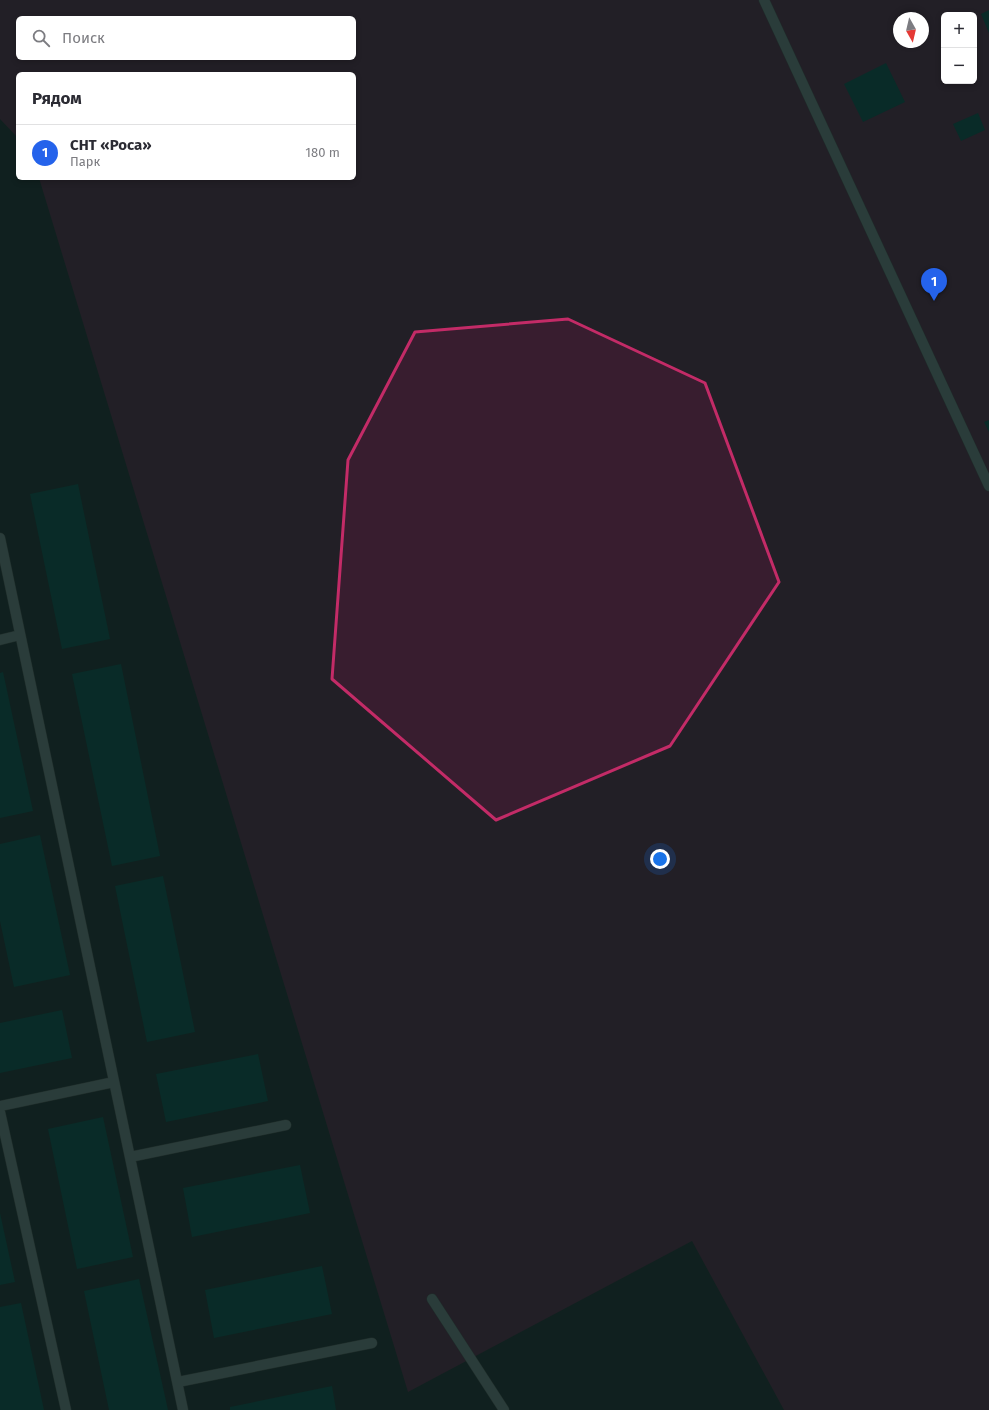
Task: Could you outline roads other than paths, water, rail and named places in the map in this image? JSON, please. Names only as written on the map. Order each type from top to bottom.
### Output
[{"type":"lane","points":[[764,0],[989,486]]},
{"type":"lane","points":[[0,538],[183,1410]]},
{"type":"lane","points":[[0,640],[20,636]]},
{"type":"lane","points":[[0,1106],[114,1082]]},
{"type":"lane","points":[[0,1112],[66,1410]]},
{"type":"lane","points":[[130,1157],[286,1125]]},
{"type":"lane","points":[[432,1299],[504,1410]]},
{"type":"lane","points":[[178,1382],[372,1343]]},
{"type":"place","name":"СНТ «Роса»","points":[[934,301]]}]
